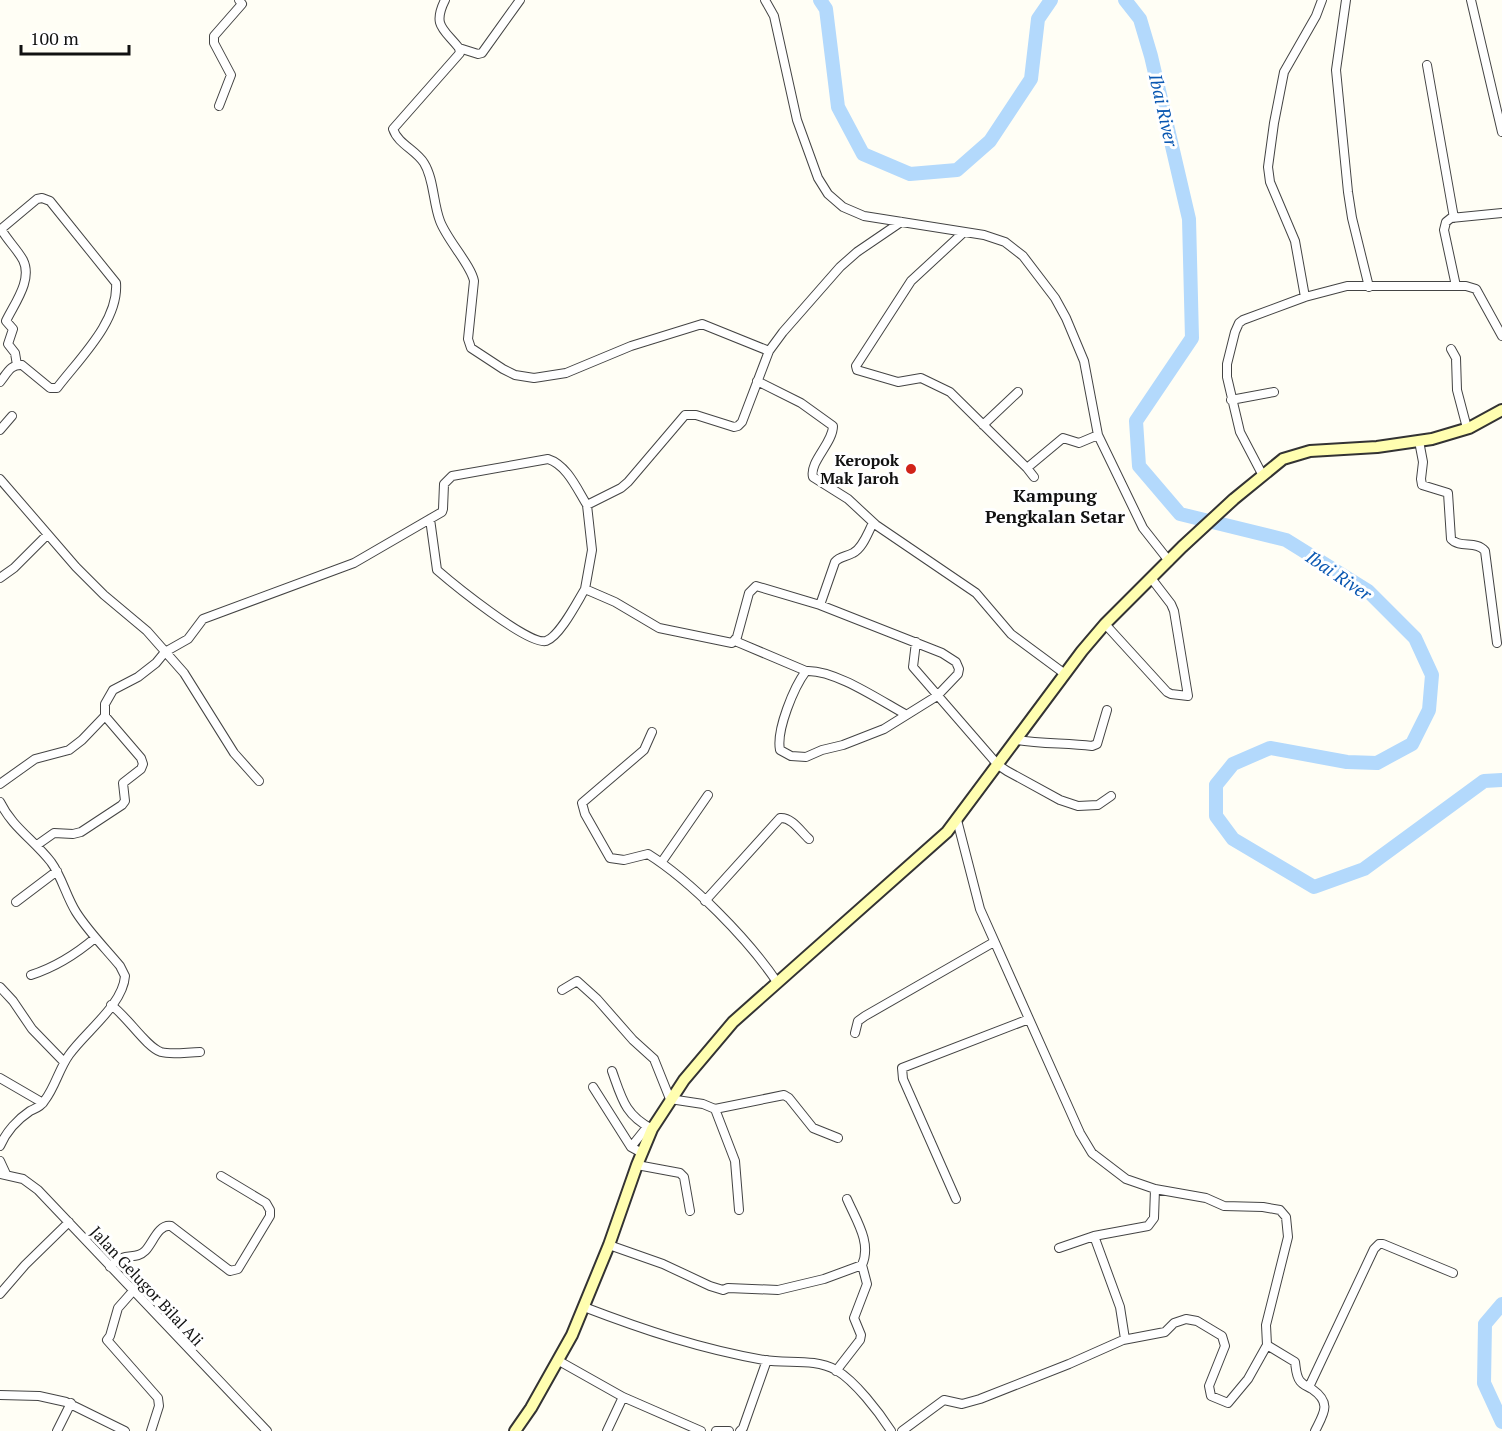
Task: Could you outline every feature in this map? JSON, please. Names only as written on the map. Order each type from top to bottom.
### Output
[{"type":"main road","points":[[515,1431],[559,1361],[609,1245],[650,1128],[670,1099],[733,1022],[941,838],[1105,624],[1182,547],[1262,474],[1282,459],[1300,452],[1377,447],[1453,434],[1502,410]]},
{"type":"street","points":[[219,106],[231,75],[214,43],[214,36],[242,4],[239,0]]},
{"type":"street","points":[[445,0],[438,14],[438,22],[459,48],[478,54],[482,53],[520,0]]},
{"type":"street","points":[[765,0],[774,16],[797,120],[818,178],[828,194],[843,207],[864,216],[994,237],[1005,242],[1033,267],[1055,298],[1075,337],[1084,361],[1098,435],[1143,528],[1169,561]]},
{"type":"street","points":[[1305,297],[1295,241],[1270,182],[1268,166],[1284,72],[1316,16],[1322,0]]},
{"type":"street","points":[[1346,0],[1336,70],[1352,218],[1369,287]]},
{"type":"street","points":[[1471,0],[1502,132]]},
{"type":"street","points":[[459,48],[460,53],[457,58],[393,129],[396,136],[425,164],[440,220],[449,240],[472,274],[474,281],[468,339],[471,348],[509,372],[534,378],[566,373],[631,346],[702,324],[769,351]]},
{"type":"street","points":[[1427,65],[1454,218]]},
{"type":"street","points":[[0,382],[12,366],[22,365],[50,388],[57,388],[107,322],[115,305],[116,283],[50,201],[37,199],[1,230],[19,255],[25,270],[22,288],[6,321],[13,329],[8,344],[15,353],[17,365]]},
{"type":"street","points":[[1456,286],[1443,230],[1448,220],[1502,213]]},
{"type":"street","points":[[587,504],[621,489],[684,415],[696,415],[734,427],[738,426],[742,422],[769,351],[840,267],[857,252],[901,222]]},
{"type":"street","points":[[964,232],[911,281],[856,366],[858,371],[898,382],[915,378],[925,379],[950,392],[1034,477]]},
{"type":"street","points":[[1262,474],[1240,432],[1226,370],[1237,326],[1243,320],[1305,297],[1347,286],[1466,286],[1476,290],[1502,336]]},
{"type":"street","points":[[1451,349],[1456,358],[1457,390],[1467,428]]},
{"type":"street","points":[[757,381],[801,403],[833,426],[832,436],[812,469],[813,477],[848,499],[873,523],[976,593],[1011,634],[1065,674]]},
{"type":"street","points":[[983,425],[1018,392]]},
{"type":"street","points":[[1232,400],[1274,392]]},
{"type":"street","points":[[0,430],[12,416]]},
{"type":"street","points":[[1027,468],[1062,438],[1079,443],[1098,435]]},
{"type":"street","points":[[1419,441],[1423,462],[1422,485],[1448,493],[1452,542],[1478,545],[1485,551],[1497,642]]},
{"type":"street","points":[[37,845],[54,833],[81,832],[122,805],[125,801],[123,783],[141,769],[143,764],[141,758],[105,716],[105,704],[113,690],[148,670],[165,652],[189,639],[203,619],[354,563],[430,519],[443,509],[444,484],[452,476],[538,459],[557,462],[587,504],[592,550],[585,589],[564,623],[548,640],[540,642],[460,591],[437,570],[430,519]]},
{"type":"street","points":[[0,479],[47,535],[97,588],[147,631],[184,673],[233,750],[259,781]]},
{"type":"street","points":[[820,605],[835,562],[838,558],[855,553],[873,523]]},
{"type":"street","points":[[0,578],[47,535]]},
{"type":"street","points":[[1105,624],[1167,692],[1188,696],[1174,610],[1151,578]]},
{"type":"street","points":[[735,641],[749,593],[756,586],[820,605],[916,642],[949,657],[956,662],[959,669],[958,675],[937,696],[884,729],[806,757],[791,756],[780,750],[778,743],[790,703],[806,671]]},
{"type":"street","points":[[585,589],[615,602],[659,628],[724,642],[735,641],[806,671],[846,681],[905,714]]},
{"type":"street","points":[[916,642],[913,667],[999,765],[1070,804],[1098,805],[1111,796]]},
{"type":"street","points":[[1017,740],[1092,746],[1096,744],[1107,710]]},
{"type":"street","points":[[0,784],[35,759],[69,750],[105,716]]},
{"type":"street","points":[[652,732],[644,750],[582,803],[582,807],[610,858],[624,860],[648,854],[661,863],[705,901],[756,953],[777,982]]},
{"type":"street","points":[[661,863],[708,795]]},
{"type":"street","points":[[0,802],[13,824],[37,845],[57,871],[77,914],[120,966],[125,976],[121,990],[111,1005],[64,1062],[43,1103],[15,1125],[0,1146]]},
{"type":"street","points":[[705,901],[780,818],[791,822],[809,839]]},
{"type":"street","points":[[902,1431],[944,1400],[962,1404],[980,1399],[1069,1365],[1125,1339],[1165,1332],[1174,1323],[1186,1319],[1197,1321],[1222,1336],[1225,1346],[1209,1391],[1210,1396],[1228,1403],[1248,1379],[1267,1345],[1266,1325],[1288,1237],[1286,1217],[1280,1210],[1224,1206],[1206,1198],[1155,1189],[1126,1179],[1109,1168],[1087,1147],[980,909],[957,820]]},
{"type":"street","points":[[16,902],[57,871]]},
{"type":"street","points":[[31,975],[55,966],[95,938]]},
{"type":"street","points":[[855,1033],[858,1021],[865,1016],[994,942]]},
{"type":"street","points":[[562,990],[577,981],[589,991],[633,1040],[654,1059],[670,1099],[703,1104],[715,1109],[784,1095],[813,1128],[838,1138]]},
{"type":"street","points":[[0,987],[13,1001],[32,1029],[64,1062]]},
{"type":"street","points":[[111,1005],[151,1046],[160,1051],[200,1052]]},
{"type":"street","points":[[956,1199],[903,1079],[902,1068],[1029,1019]]},
{"type":"street","points":[[612,1071],[622,1099],[631,1115],[650,1128],[631,1147]]},
{"type":"street","points":[[0,1078],[43,1103]]},
{"type":"street","points":[[592,1087],[631,1147],[642,1153]]},
{"type":"street","points":[[715,1109],[735,1161],[739,1210]]},
{"type":"street","points":[[0,1161],[3,1174]]},
{"type":"street","points":[[637,1165],[680,1173],[684,1177],[690,1211]]},
{"type":"street","name":"Jalan Gelugor Bilal Ali","points":[[3,1174],[23,1179],[34,1185],[132,1293],[267,1431]]},
{"type":"street","points":[[110,1267],[121,1258],[139,1256],[162,1227],[167,1225],[230,1271],[238,1269],[270,1216],[270,1210],[266,1203],[221,1176]]},
{"type":"street","points":[[1059,1248],[1094,1236],[1136,1229],[1151,1224],[1154,1218],[1155,1189]]},
{"type":"street","points":[[837,1371],[860,1340],[861,1335],[854,1318],[867,1284],[862,1265],[866,1257],[866,1245],[847,1199]]},
{"type":"street","points":[[0,1294],[67,1223]]},
{"type":"street","points":[[1094,1236],[1120,1307],[1125,1339]]},
{"type":"street","points":[[1309,1387],[1378,1244],[1383,1244],[1453,1273]]},
{"type":"street","points":[[609,1245],[663,1264],[723,1290],[728,1288],[778,1290],[824,1279],[862,1265]]},
{"type":"street","points":[[132,1293],[118,1308],[107,1340],[158,1398],[159,1406],[151,1431]]},
{"type":"street","points":[[584,1307],[671,1339],[767,1360],[818,1364],[837,1371],[853,1384],[891,1431]]},
{"type":"street","points":[[1267,1345],[1295,1362],[1298,1378],[1302,1384],[1319,1395],[1324,1402],[1325,1408],[1315,1431]]},
{"type":"street","points":[[740,1431],[767,1360]]},
{"type":"street","points":[[559,1361],[623,1397],[701,1431]]},
{"type":"street","points":[[0,1395],[39,1396],[71,1403],[125,1431]]},
{"type":"street","points":[[608,1431],[623,1397]]},
{"type":"street","points":[[57,1431],[71,1403]]},
{"type":"street","points":[[716,1431],[729,1431]]},
{"type":"waterway","name":"Ibai River","points":[[820,0],[826,9],[838,107],[863,154],[910,174],[957,170],[990,141],[1031,79],[1038,19],[1051,0]]},
{"type":"waterway","name":"Ibai River","points":[[1125,0],[1140,19],[1151,56],[1189,219],[1192,338],[1136,421],[1139,466],[1180,514],[1286,540],[1368,591],[1415,638],[1432,675],[1429,710],[1412,744],[1377,763],[1347,762],[1270,748],[1233,764],[1216,785],[1216,816],[1233,839],[1314,887],[1364,869],[1484,781],[1502,780]]},
{"type":"waterway","name":"Ibai River","points":[[1502,1304],[1485,1324],[1484,1383],[1502,1422]]},
{"type":"place","name":"Keropok Mak Jaroh","points":[[911,469]]},
{"type":"district","name":"Kampung Pengkalan Setar","points":[[1055,505]]}]
